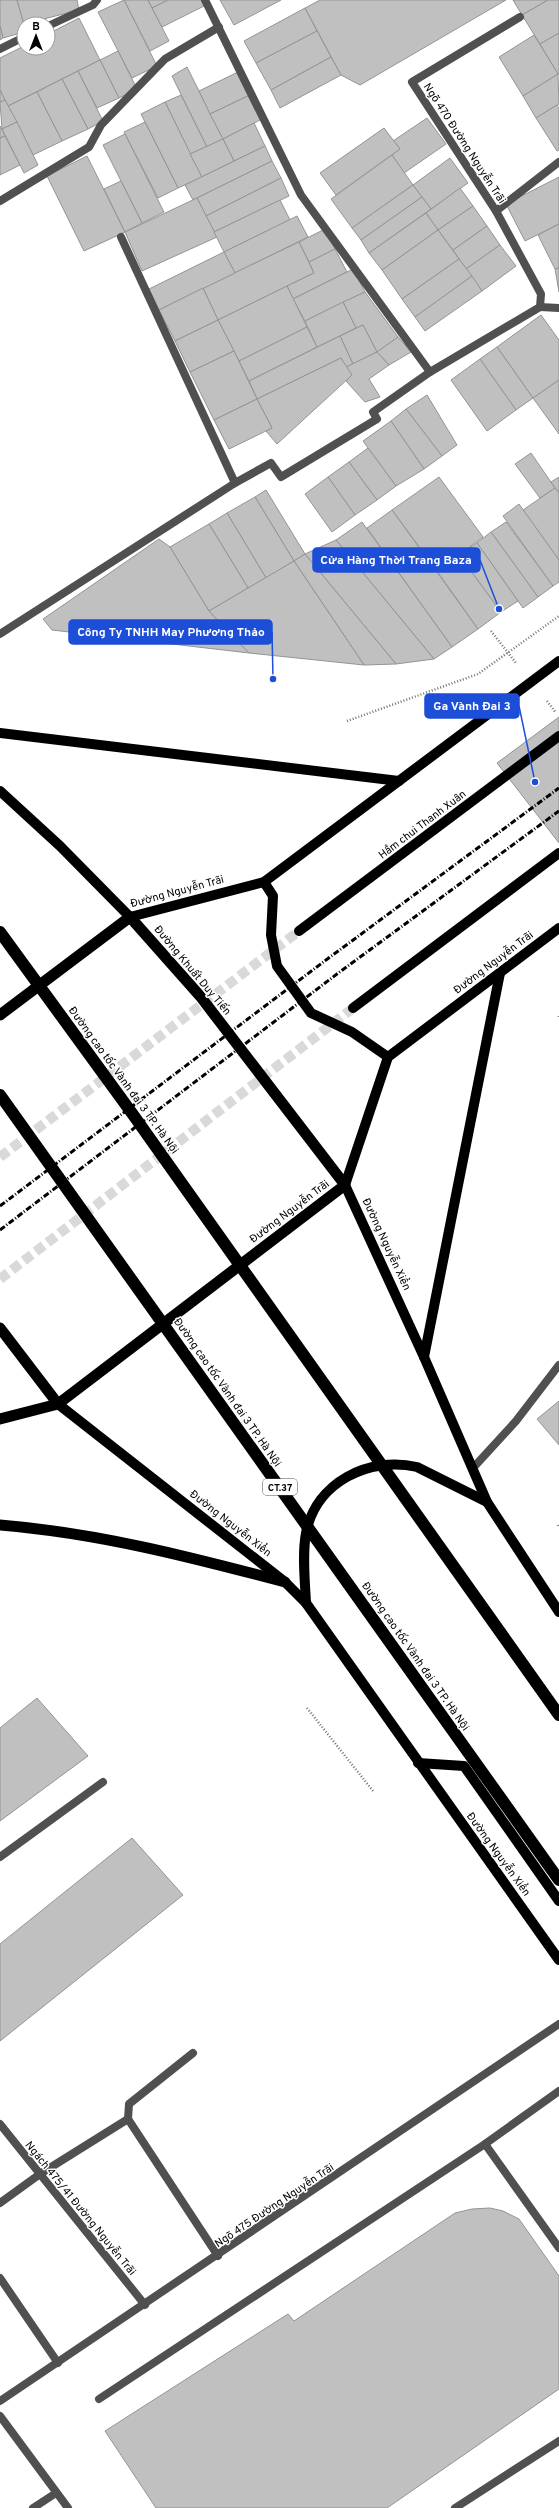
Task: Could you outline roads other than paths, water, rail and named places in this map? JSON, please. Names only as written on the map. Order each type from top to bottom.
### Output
[{"type":"highway","name":"Đường Nguyễn Trãi","points":[[0,1015],[130,917]]},
{"type":"highway","name":"Đường Khuất Duy Tiến","points":[[130,917],[200,996],[345,1185]]},
{"type":"highway","name":"Đường cao tốc Vành đai 3 TP. Hà Nội","points":[[0,932],[134,1116],[559,1715]]},
{"type":"highway","name":"Đường cao tốc Vành đai 3 TP. Hà Nội","points":[[0,1095],[559,1880]]},
{"type":"highway","name":"Đường Nguyễn Trãi","points":[[0,1419],[58,1404],[345,1185]]},
{"type":"highway","name":"Đường Nguyễn Xiển","points":[[0,1328],[58,1404]]},
{"type":"highway","points":[[0,1525],[100,1537],[178,1554],[285,1582]]},
{"type":"main road","name":"Đường Nguyễn Trãi","points":[[130,917],[264,882],[559,661]]},
{"type":"main road","points":[[0,733],[400,781]]},
{"type":"main road","name":"Hầm chui Thanh Xuân","points":[[299,931],[559,736]]},
{"type":"main road","name":"Đường Khuất Duy Tiến","points":[[0,791],[60,846],[130,917]]},
{"type":"main road","points":[[353,1008],[559,853]]},
{"type":"main road","points":[[264,882],[273,896],[271,936],[278,966],[303,1002],[311,1013],[352,1032],[388,1056]]},
{"type":"main road","name":"Đường Nguyễn Trãi","points":[[345,1185],[388,1056],[559,928]]},
{"type":"main road","points":[[424,1357],[500,973]]},
{"type":"main road","name":"Đường Nguyễn Xiển","points":[[345,1185],[424,1357],[473,1468],[486,1502],[559,1612]]},
{"type":"main road","name":"Đường Nguyễn Xiển","points":[[58,1404],[285,1582],[306,1603],[559,1960]]},
{"type":"main road","points":[[306,1603],[306,1538],[311,1516],[320,1500],[351,1474],[383,1463],[417,1467],[486,1502]]},
{"type":"main road","name":"Đường Nguyễn Xiển","points":[[418,1763],[464,1766],[559,1901]]},
{"type":"street","points":[[56,22],[93,5],[97,0]]},
{"type":"street","points":[[205,0],[301,195],[430,372]]},
{"type":"street","name":"Ngõ 470 Đường Nguyễn Trãi","points":[[520,17],[412,82],[496,211],[541,294],[540,307]]},
{"type":"street","points":[[0,201],[89,147],[101,125],[165,58],[219,27]]},
{"type":"street","points":[[0,49],[16,41]]},
{"type":"street","points":[[496,211],[559,162]]},
{"type":"street","points":[[120,238],[235,483]]},
{"type":"street","points":[[0,634],[235,483],[271,463],[281,477],[377,419],[373,412],[430,372],[540,307],[559,308]]},
{"type":"street","points":[[473,1468],[516,1421],[559,1365]]},
{"type":"street","points":[[0,1857],[103,1782]]},
{"type":"street","name":"Ngõ 475 Đường Nguyễn Trãi","points":[[0,2401],[145,2306],[559,2024]]},
{"type":"street","points":[[193,2053],[129,2104],[128,2119],[218,2256]]},
{"type":"street","points":[[99,2399],[485,2144],[559,2090]]},
{"type":"street","points":[[0,2203],[40,2174],[128,2119]]},
{"type":"street","name":"Ngách 475/41 Đường Nguyễn Trãi","points":[[0,2124],[145,2306]]},
{"type":"street","points":[[485,2144],[559,2248]]},
{"type":"street","points":[[0,2278],[58,2363]]},
{"type":"street","points":[[0,2416],[68,2508]]},
{"type":"street","points":[[455,2508],[559,2441]]},
{"type":"street","points":[[33,2508],[56,2493]]},
{"type":"tunnel","points":[[0,1157],[299,931]]},
{"type":"tunnel","points":[[0,1279],[353,1008]]},
{"type":"railway","points":[[0,1206],[326,960],[559,788]]},
{"type":"railway","points":[[0,1230],[337,974],[559,811]]},
{"type":"place","name":"Cửa Hàng Thời Trang Baza","points":[[499,609]]},
{"type":"place","name":"Công Ty TNHH May Phương Thảo","points":[[273,679]]},
{"type":"place","name":"Ga Vành Đai 3","points":[[535,782]]}]
